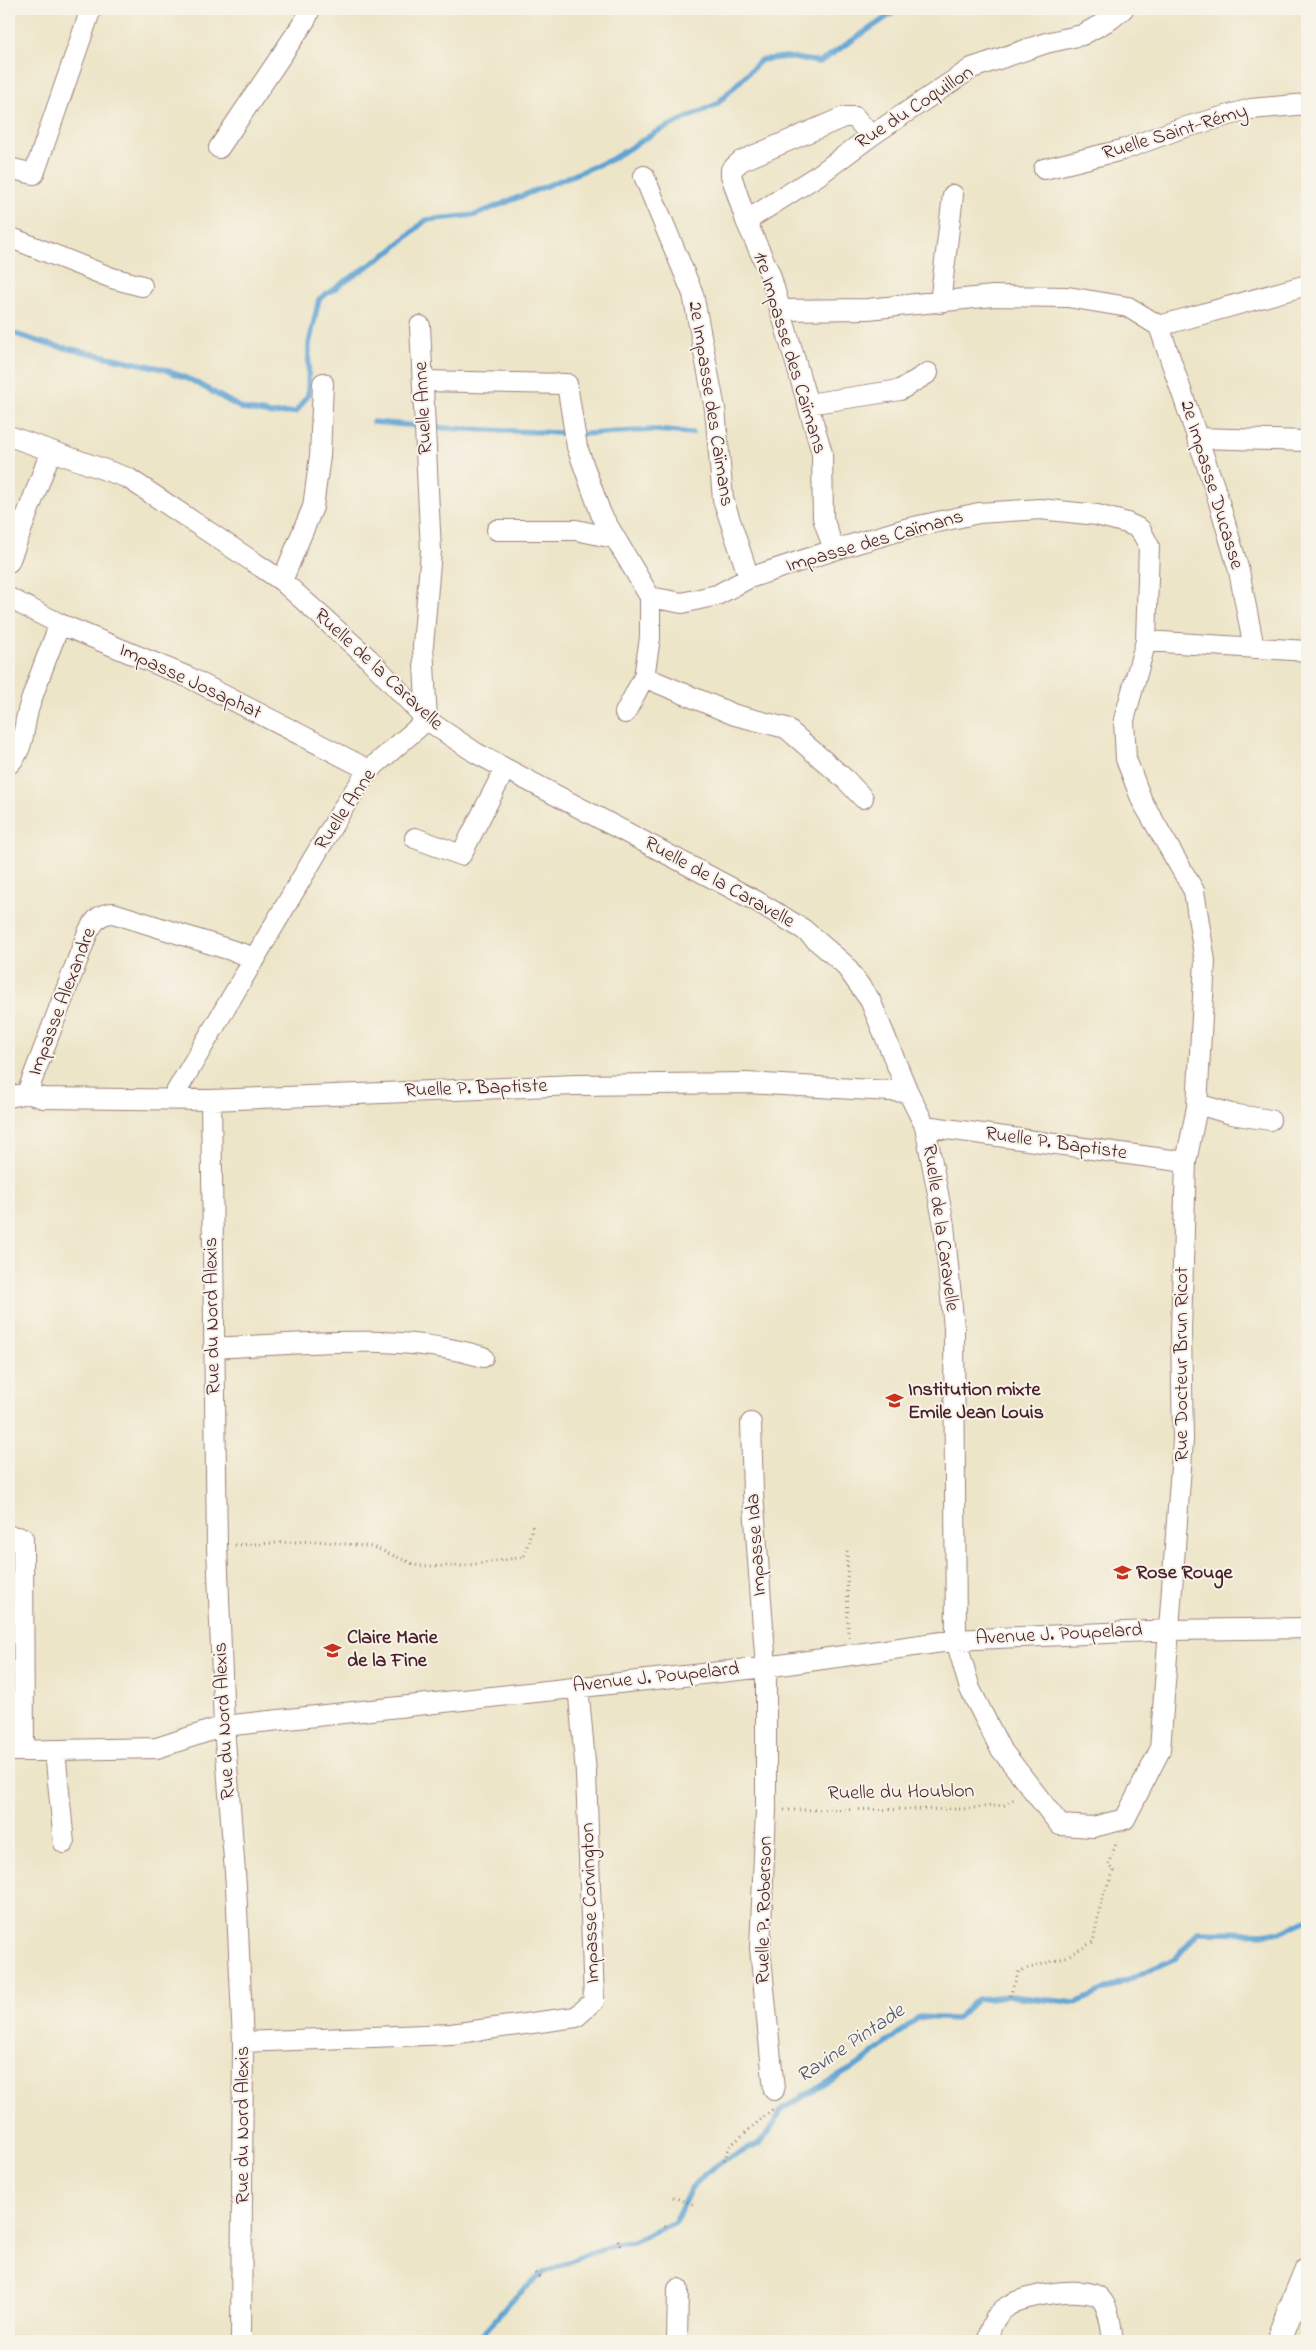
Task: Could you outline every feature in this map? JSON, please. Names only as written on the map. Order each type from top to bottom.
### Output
[{"type":"main road","points":[[1281,2341],[1282,2331],[1307,2270]]},
{"type":"street","points":[[9,168],[34,174],[91,9]]},
{"type":"street","points":[[219,148],[306,19],[310,9]]},
{"type":"street","name":"Rue du Coquillon","points":[[746,221],[820,174],[871,136],[972,68],[1046,43],[1082,35],[1124,9]]},
{"type":"street","name":"Ruelle Saint-Rémy","points":[[1044,169],[1122,150],[1179,128],[1251,109],[1307,104]]},
{"type":"street","name":"1re Impasse des Caïmans","points":[[834,550],[823,518],[822,453],[770,274],[746,221],[731,170],[737,163],[844,117],[855,117],[871,136]]},
{"type":"street","name":"2e Impasse des Caïmans","points":[[644,176],[693,294],[715,409],[723,499],[749,578]]},
{"type":"street","points":[[940,303],[953,195]]},
{"type":"street","points":[[9,237],[112,278],[142,286]]},
{"type":"street","points":[[780,310],[868,309],[940,303],[992,296],[1068,297],[1128,307],[1159,326],[1307,285]]},
{"type":"street","name":"Ruelle Anne","points":[[173,1097],[343,808],[369,770],[427,720],[423,646],[431,551],[420,326]]},
{"type":"street","name":"2e Impasse Ducasse","points":[[1159,326],[1216,492],[1238,571],[1254,648]]},
{"type":"street","points":[[808,404],[900,390],[928,373]]},
{"type":"street","points":[[423,381],[567,384],[577,448],[601,514],[650,597],[650,638],[644,677],[625,713]]},
{"type":"street","points":[[282,582],[312,507],[320,456],[323,383]]},
{"type":"street","name":"Ruelle de la Caravelle","points":[[9,436],[128,478],[282,582],[369,658],[427,720],[476,753],[505,769],[758,902],[803,929],[844,964],[870,1000],[908,1092],[925,1126],[944,1225],[954,1328],[956,1640]]},
{"type":"street","points":[[1197,438],[1307,441]]},
{"type":"street","points":[[9,562],[51,451]]},
{"type":"street","name":"Impasse des Caïmans","points":[[650,597],[682,603],[717,595],[749,578],[906,529],[979,513],[1040,509],[1097,515],[1126,522],[1140,529],[1149,546],[1146,640]]},
{"type":"street","points":[[497,530],[576,530],[614,538]]},
{"type":"street","name":"Impasse Josaphat","points":[[9,598],[60,624],[188,677],[369,770]]},
{"type":"street","points":[[9,764],[14,758],[25,733],[28,710],[60,624]]},
{"type":"street","points":[[1146,640],[1307,651]]},
{"type":"street","name":"Rue Docteur Brun Ricot","points":[[1125,1819],[1160,1750],[1183,1440],[1181,1330],[1186,1162],[1197,1107],[1205,961],[1200,916],[1194,891],[1142,801],[1126,759],[1124,720],[1146,640]]},
{"type":"street","points":[[644,677],[736,715],[786,728],[845,779],[863,798]]},
{"type":"street","points":[[415,838],[461,855],[505,769]]},
{"type":"street","name":"Impasse Alexandre","points":[[26,1096],[88,932],[95,919],[103,914],[113,913],[256,958]]},
{"type":"street","name":"Ruelle P. Baptiste","points":[[26,1096],[173,1097],[211,1100],[604,1085],[746,1084],[908,1092]]},
{"type":"street","name":"Rue du Nord Alexis","points":[[211,1100],[217,1546],[224,1726],[236,1886],[243,2042],[241,2341]]},
{"type":"street","points":[[1197,1107],[1208,1106],[1231,1114],[1270,1120]]},
{"type":"street","name":"Ruelle P. Baptiste","points":[[925,1126],[1186,1162]]},
{"type":"street","points":[[213,1348],[376,1341],[464,1351],[483,1357]]},
{"type":"street","name":"Impasse Ida","points":[[751,1423],[766,1667]]},
{"type":"street","points":[[9,1536],[23,1538],[16,1750]]},
{"type":"street","name":"Avenue J. Poupelard","points":[[16,1750],[157,1748],[224,1726],[766,1667],[956,1640],[1170,1630],[1307,1628]]},
{"type":"street","points":[[956,1640],[970,1689],[1000,1748],[1060,1825],[1092,1827],[1125,1819]]},
{"type":"street","name":"Ruelle P. Roberson","points":[[766,1667],[766,1810],[760,1948],[774,2090]]},
{"type":"street","name":"Impasse Corvington","points":[[243,2042],[451,2034],[576,2017],[594,2001],[586,1773],[578,1686]]},
{"type":"street","points":[[56,1750],[64,1844]]},
{"type":"street","points":[[677,2341],[678,2290]]},
{"type":"street","points":[[988,2341],[990,2329],[996,2316],[1007,2306],[1017,2300],[1059,2293],[1086,2293],[1099,2296],[1107,2309],[1113,2341]]},
{"type":"path","points":[[217,1546],[317,1541],[372,1548],[418,1566],[462,1566],[524,1557],[533,1524]]},
{"type":"path","points":[[846,1551],[848,1654]]},
{"type":"path","name":"Ruelle du Houblon","points":[[766,1810],[962,1809],[1004,1805],[1031,1789]]},
{"type":"path","points":[[1010,1996],[1019,1971],[1064,1958],[1093,1942],[1102,1898],[1114,1871],[1108,1865],[1125,1819]]},
{"type":"path","points":[[724,2160],[730,2146],[776,2106],[774,2090]]},
{"type":"path","points":[[672,2197],[694,2205]]},
{"type":"path","points":[[618,2240],[621,2249]]},
{"type":"path","points":[[534,2273],[542,2280]]},
{"type":"waterway","points":[[9,332],[47,344],[164,369],[193,381],[243,409],[271,414],[296,412],[308,395],[309,344],[319,299],[392,250],[426,220],[475,215],[610,160],[656,132],[717,104],[761,60],[786,57],[820,62],[899,9]]},
{"type":"waterway","points":[[373,422],[442,428],[585,434],[653,430],[692,433]]},
{"type":"waterway","name":"Ravine Pintade","points":[[477,2341],[511,2301],[543,2273],[585,2255],[632,2242],[675,2222],[690,2190],[703,2176],[724,2160],[759,2144],[774,2125],[782,2109],[863,2062],[919,2017],[956,2019],[977,1999],[1010,1996],[1076,2003],[1176,1958],[1198,1932],[1280,1933],[1307,1920]]},
{"type":"place","name":"Institution mixte Emile Jean Louis","points":[[894,1401]]},
{"type":"place","name":"Rose Rouge","points":[[1122,1573]]},
{"type":"place","name":"Claire Marie de la Fine","points":[[333,1650]]}]
